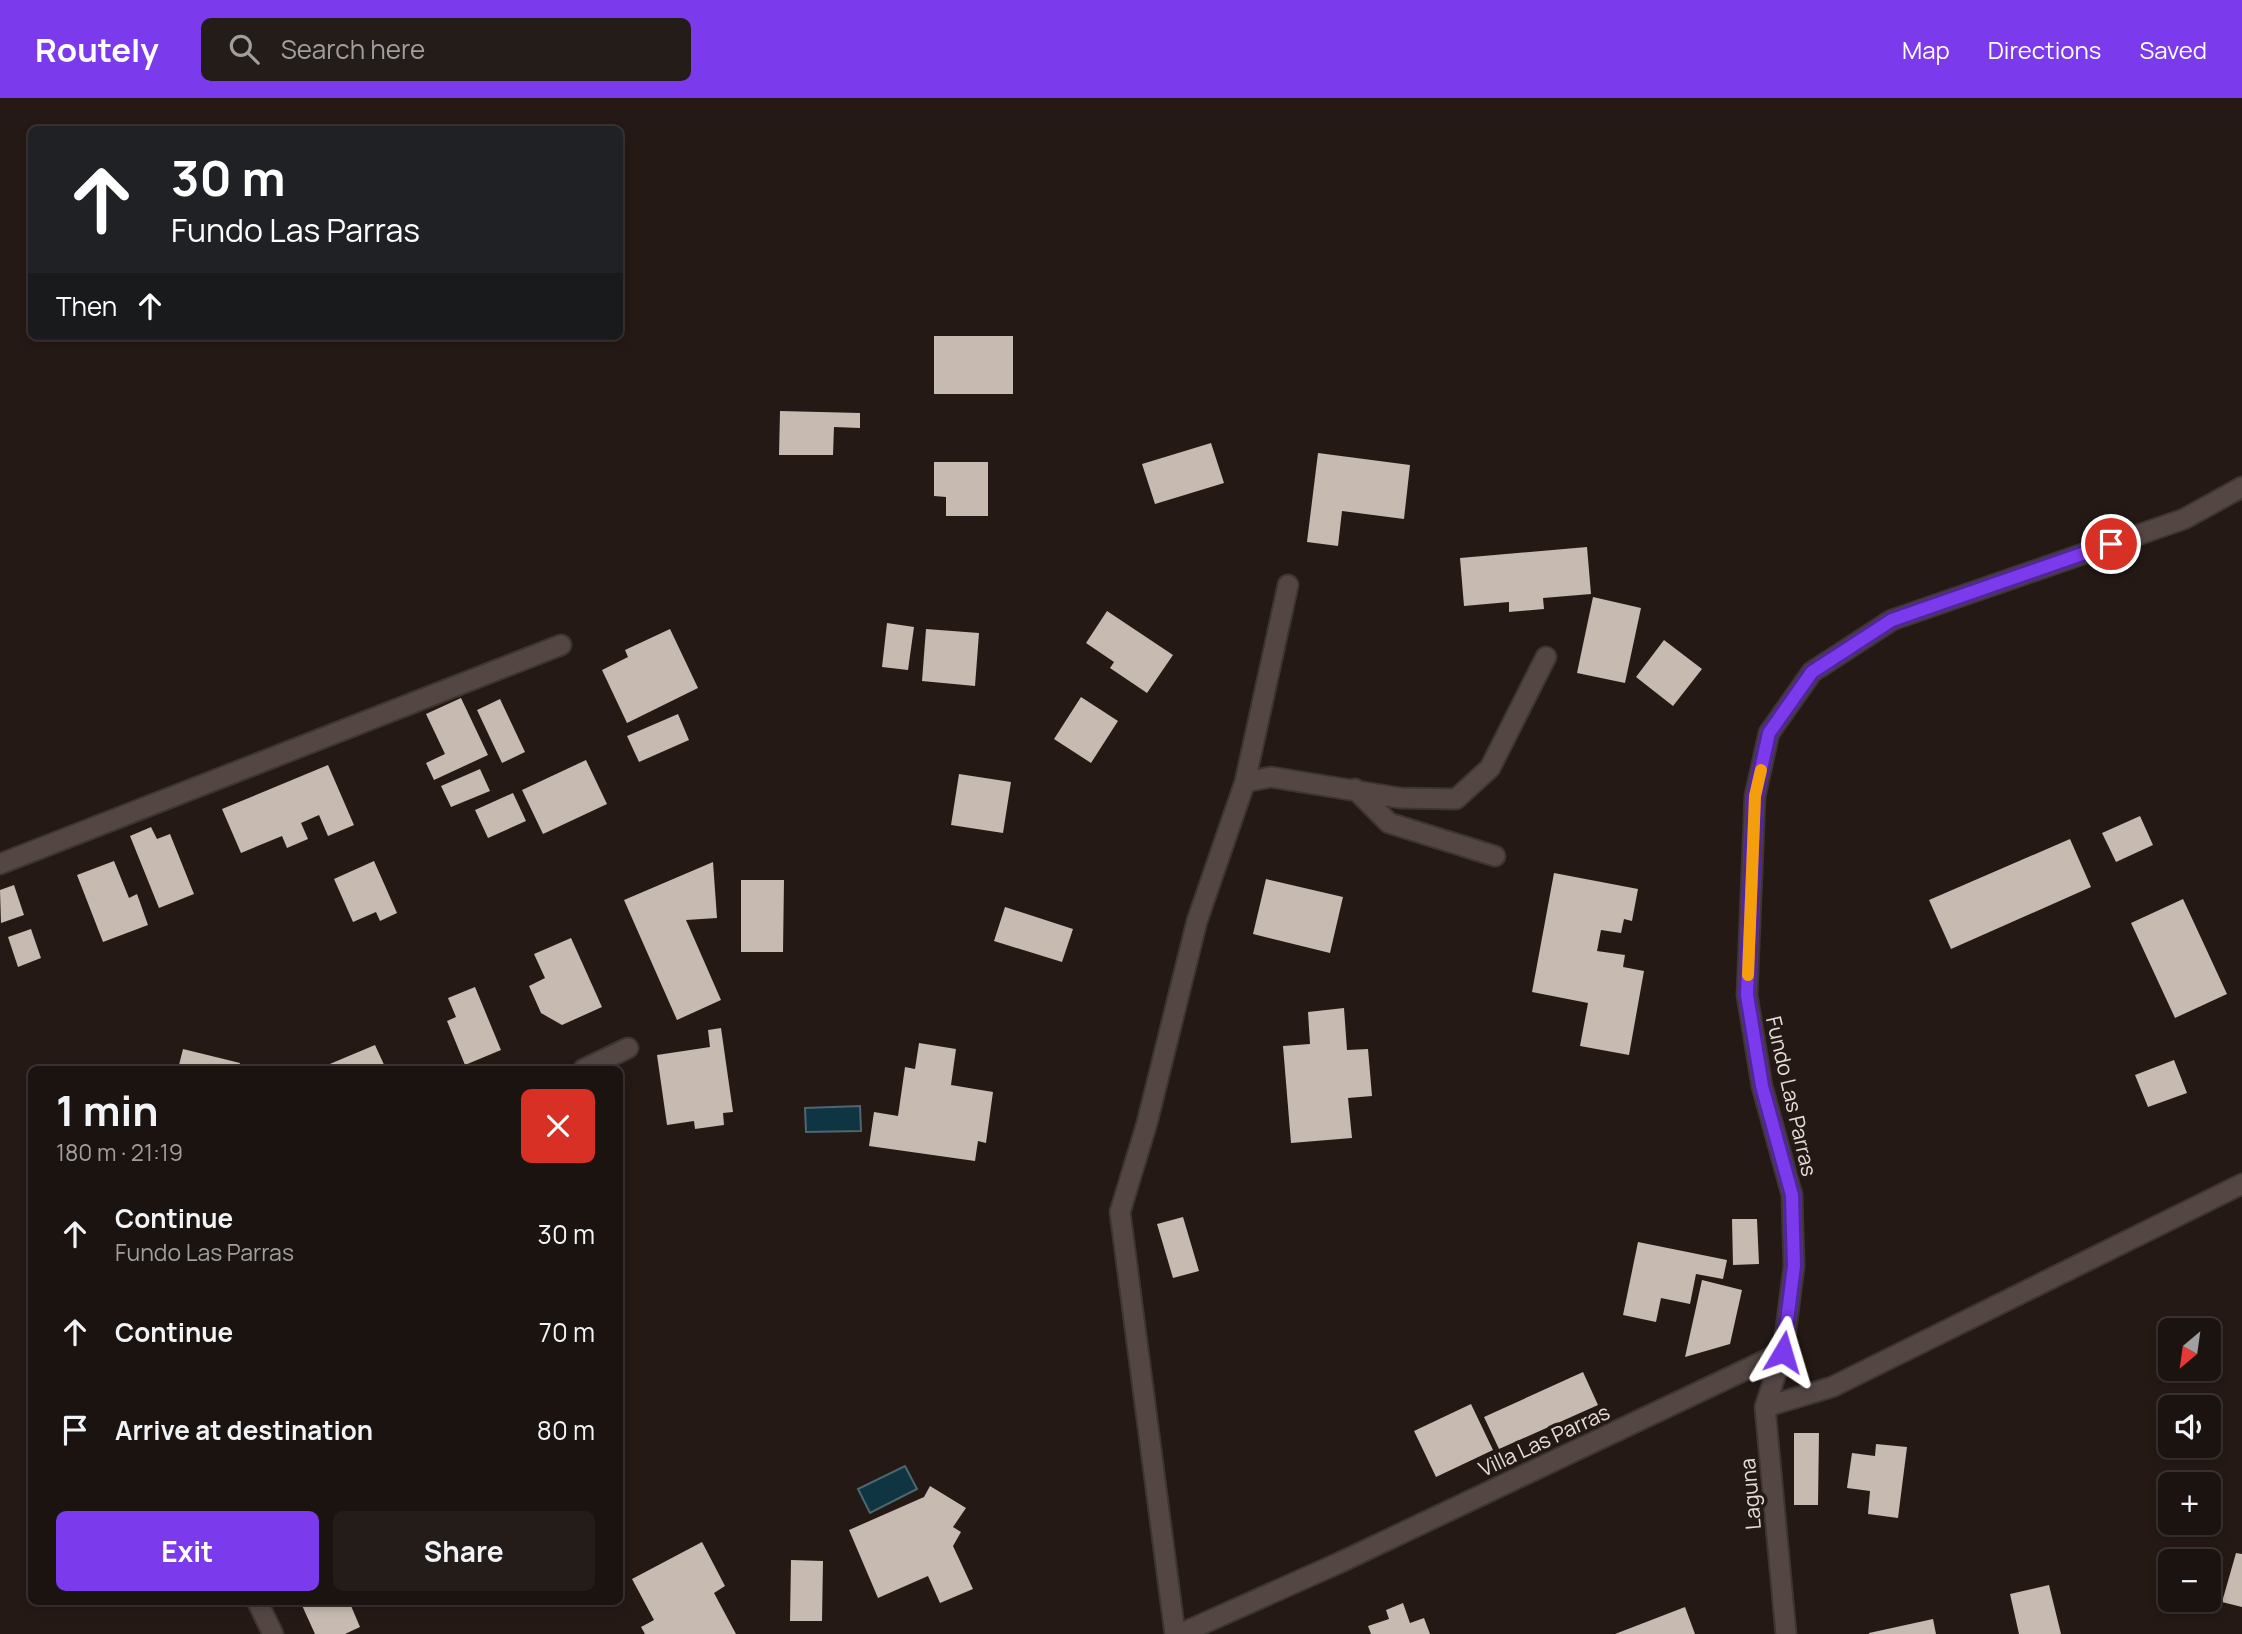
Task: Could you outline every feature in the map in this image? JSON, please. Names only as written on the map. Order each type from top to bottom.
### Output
[{"type":"street","name":"Fundo Las Parras","points":[[1783,1352],[1794,1266],[1792,1195],[1762,1086],[1747,995],[1755,796],[1769,733],[1812,672],[1892,620],[2184,519],[2242,487]]},
{"type":"street","points":[[1177,1634],[1120,1212],[1147,1123],[1197,922],[1245,782],[1288,585]]},
{"type":"street","points":[[0,864],[561,645]]},
{"type":"street","points":[[1245,782],[1271,777],[1400,798],[1456,799],[1490,768],[1546,657]]},
{"type":"street","points":[[1355,789],[1389,823],[1495,856]]},
{"type":"street","points":[[590,1066],[628,1048]]},
{"type":"street","points":[[1765,1407],[1832,1387],[2242,1184]]},
{"type":"street","name":"Villa Las Parras","points":[[1177,1634],[1341,1562],[1783,1352]]},
{"type":"street","name":"Laguna","points":[[1783,1352],[1765,1407],[1786,1634]]},
{"type":"street","points":[[259,1605],[273,1634]]},
{"type":"water","points":[[860,1106],[861,1131],[806,1132],[805,1108]]},
{"type":"water","points":[[905,1466],[917,1489],[870,1513],[858,1489]]},
{"type":"building","points":[[934,336],[1013,336],[1013,394],[934,394]]},
{"type":"building","points":[[780,411],[860,413],[860,428],[834,427],[833,455],[779,455]]},
{"type":"building","points":[[1211,443],[1224,483],[1155,504],[1142,464]]},
{"type":"building","points":[[1318,453],[1410,465],[1404,519],[1342,511],[1338,546],[1307,542]]},
{"type":"building","points":[[934,462],[988,462],[988,516],[946,516],[946,497],[934,496]]},
{"type":"building","points":[[1587,547],[1591,594],[1543,598],[1544,609],[1509,612],[1509,602],[1464,606],[1460,558]]},
{"type":"building","points":[[1593,597],[1641,608],[1625,683],[1577,673]]},
{"type":"building","points":[[1107,611],[1173,655],[1147,693],[1110,668],[1114,662],[1086,643]]},
{"type":"building","points":[[887,623],[914,627],[908,670],[882,667]]},
{"type":"building","points":[[670,629],[698,688],[627,723],[602,670],[628,657],[625,650]]},
{"type":"building","points":[[926,629],[979,633],[975,686],[922,681]]},
{"type":"building","points":[[1664,640],[1702,669],[1673,706],[1636,677]]},
{"type":"building","points":[[1081,697],[1118,721],[1091,763],[1054,739]]},
{"type":"building","points":[[461,698],[488,755],[434,780],[426,763],[445,754],[426,714]]},
{"type":"building","points":[[500,699],[525,752],[502,763],[477,710]]},
{"type":"building","points":[[678,714],[689,740],[639,762],[627,736]]},
{"type":"building","points":[[586,760],[607,804],[543,834],[522,790]]},
{"type":"building","points":[[328,765],[354,825],[328,836],[319,815],[301,823],[308,839],[287,848],[282,836],[241,853],[222,809]]},
{"type":"building","points":[[480,769],[490,791],[451,807],[441,786]]},
{"type":"building","points":[[959,774],[1011,782],[1003,833],[951,825]]},
{"type":"building","points":[[513,793],[526,821],[488,838],[475,810]]},
{"type":"building","points":[[2140,816],[2153,845],[2116,862],[2102,833]]},
{"type":"building","points":[[151,827],[157,839],[170,834],[194,894],[159,908],[130,836]]},
{"type":"building","points":[[2070,839],[2091,887],[1951,949],[1929,900]]},
{"type":"building","points":[[114,861],[129,898],[137,894],[148,925],[103,942],[77,875]]},
{"type":"building","points":[[374,861],[397,913],[380,921],[376,912],[353,922],[334,879]]},
{"type":"building","points":[[713,862],[717,918],[686,920],[721,1000],[677,1020],[624,900]]},
{"type":"building","points":[[1554,873],[1638,889],[1632,921],[1624,919],[1621,933],[1601,930],[1597,951],[1625,955],[1623,967],[1644,971],[1629,1055],[1580,1046],[1588,1003],[1532,992]]},
{"type":"building","points":[[1266,879],[1343,897],[1330,953],[1253,934]]},
{"type":"building","points":[[741,880],[784,880],[783,952],[741,952]]},
{"type":"building","points":[[14,885],[24,915],[1,923],[0,890]]},
{"type":"building","points":[[2183,899],[2227,994],[2175,1018],[2131,923]]},
{"type":"building","points":[[1005,907],[1073,929],[1062,962],[994,941]]},
{"type":"building","points":[[31,929],[41,958],[18,967],[8,937]]},
{"type":"building","points":[[571,938],[602,1007],[562,1025],[541,1013],[529,986],[545,978],[534,954]]},
{"type":"building","points":[[475,987],[501,1050],[465,1065],[447,1021],[456,1017],[448,998]]},
{"type":"building","points":[[1344,1008],[1347,1050],[1368,1049],[1372,1096],[1348,1098],[1352,1138],[1291,1143],[1283,1046],[1310,1044],[1308,1012]]},
{"type":"building","points":[[721,1028],[733,1112],[723,1113],[724,1125],[695,1129],[694,1121],[667,1125],[657,1055],[710,1047],[708,1030]]},
{"type":"building","points":[[919,1043],[956,1049],[951,1085],[993,1092],[986,1143],[978,1141],[975,1161],[869,1146],[874,1112],[898,1116],[905,1067],[915,1069]]},
{"type":"building","points":[[375,1045],[385,1066],[325,1066]]},
{"type":"building","points":[[183,1049],[240,1063],[239,1066],[179,1066]]},
{"type":"building","points":[[2174,1060],[2187,1093],[2148,1107],[2135,1075]]},
{"type":"building","points":[[1183,1217],[1199,1271],[1173,1278],[1157,1224]]},
{"type":"building","points":[[1732,1219],[1757,1219],[1759,1264],[1733,1265]]},
{"type":"building","points":[[1638,1242],[1727,1260],[1723,1279],[1696,1274],[1690,1304],[1661,1298],[1656,1322],[1623,1315]]},
{"type":"building","points":[[1702,1280],[1742,1290],[1730,1344],[1685,1357]]},
{"type":"building","points":[[1583,1372],[1598,1405],[1499,1449],[1484,1417]]},
{"type":"building","points":[[1471,1404],[1493,1450],[1436,1477],[1414,1431]]},
{"type":"building","points":[[1794,1433],[1819,1433],[1818,1505],[1794,1505]]},
{"type":"building","points":[[1876,1444],[1907,1447],[1898,1518],[1868,1514],[1870,1491],[1847,1488],[1852,1453],[1875,1456]]},
{"type":"building","points":[[930,1486],[966,1508],[953,1527],[961,1532],[953,1546],[973,1589],[940,1603],[928,1576],[878,1598],[849,1530],[924,1497]]},
{"type":"building","points":[[702,1542],[725,1586],[714,1593],[736,1634],[645,1634],[641,1627],[654,1620],[632,1579]]},
{"type":"building","points":[[2236,1553],[2242,1554],[2242,1607],[2222,1602]]},
{"type":"building","points":[[791,1560],[823,1561],[822,1621],[790,1621]]},
{"type":"building","points":[[2049,1585],[2061,1634],[2019,1634],[2010,1594]]},
{"type":"building","points":[[1403,1603],[1410,1623],[1424,1618],[1430,1634],[1371,1634],[1368,1626],[1389,1619],[1386,1610]]},
{"type":"building","points":[[302,1605],[351,1605],[360,1627],[345,1634],[315,1634]]},
{"type":"building","points":[[1685,1607],[1695,1634],[1615,1634]]},
{"type":"building","points":[[1933,1619],[1936,1634],[1869,1634],[1869,1633]]},
{"type":"slow traffic","points":[[1748,975],[1755,796],[1761,770]]},
{"type":"route","points":[[1783,1352],[1794,1266],[1792,1195],[1762,1086],[1747,995],[1755,796],[1769,733],[1812,672],[1892,620],[2111,544]]}]
